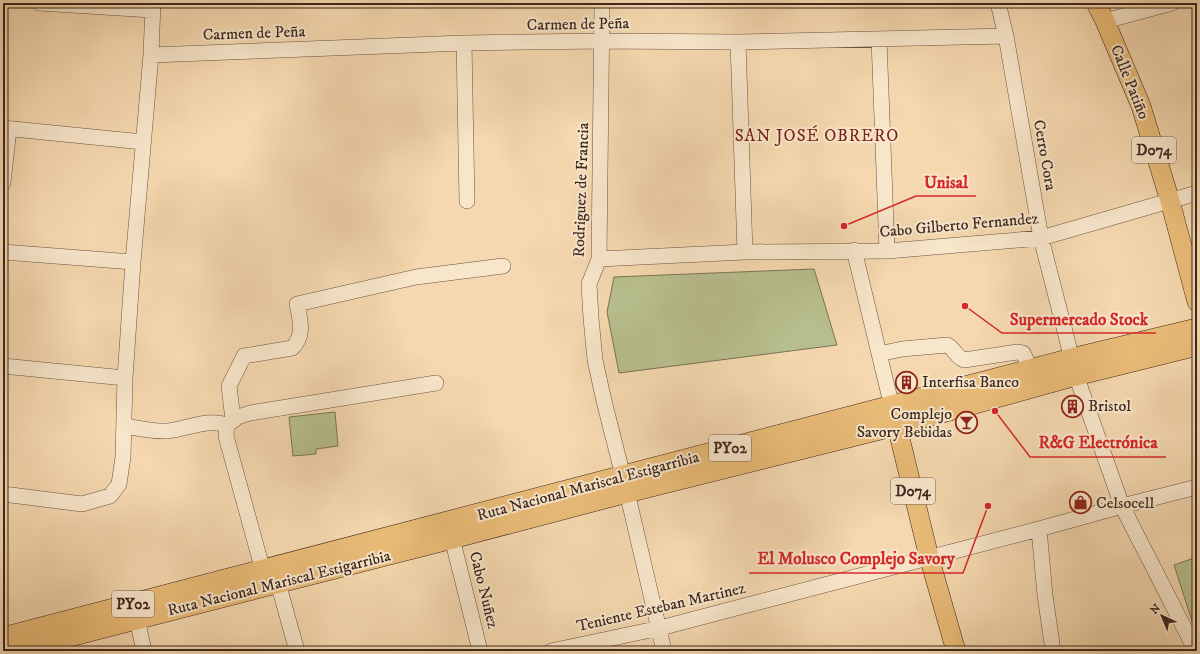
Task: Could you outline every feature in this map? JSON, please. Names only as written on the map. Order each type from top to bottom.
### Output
[{"type":"highway","name":"Ruta Nacional Mariscal Estigarribia","points":[[11,651],[137,619],[271,577],[625,484],[894,416],[1074,367],[1197,329]]},
{"type":"highway","name":"Ruta Nacional Mariscal Estigarribia","points":[[894,416],[1031,370],[1074,367],[1197,345]]},
{"type":"highway","name":"Ruta Nacional Mariscal Estigarribia","points":[[3,638],[271,577],[452,538],[625,484]]},
{"type":"main road","name":"Calle Patiño","points":[[1096,3],[1141,106],[1170,201],[1197,302]]},
{"type":"main road","name":"D074","points":[[894,416],[929,557],[956,651]]},
{"type":"street","points":[[3,494],[82,504],[110,496],[119,484],[123,457],[124,378],[151,55],[152,6],[39,3]]},
{"type":"street","name":"Rodriguez de Francia","points":[[602,3],[599,259],[589,284],[595,360],[660,628],[664,651]]},
{"type":"street","name":"Cerro Cora","points":[[998,3],[1006,36],[1041,238],[1074,367],[1122,506],[1196,651]]},
{"type":"street","points":[[1105,21],[1172,3]]},
{"type":"street","name":"Carmen de Peña","points":[[151,55],[464,43],[602,41],[738,42],[1006,36]]},
{"type":"street","points":[[879,39],[888,251]]},
{"type":"street","points":[[738,42],[745,252]]},
{"type":"street","points":[[464,43],[467,201]]},
{"type":"street","points":[[3,183],[6,128],[143,142]]},
{"type":"street","name":"Cabo Gilberto Fernandez","points":[[599,259],[745,252],[854,250],[888,251],[1041,238],[1197,193]]},
{"type":"street","points":[[854,250],[894,416]]},
{"type":"street","points":[[3,252],[133,262]]},
{"type":"street","points":[[297,651],[271,577],[226,436],[230,423],[229,386],[244,356],[292,348],[297,344],[301,326],[297,304],[416,277],[503,266]]},
{"type":"street","points":[[879,354],[902,349],[947,345],[951,347],[957,357],[964,360],[1018,352],[1023,353],[1031,370]]},
{"type":"street","points":[[3,366],[124,378]]},
{"type":"street","points":[[124,426],[160,431],[216,422],[230,423],[238,417],[250,413],[436,383]]},
{"type":"street","name":"Teniente Esteban Martinez","points":[[551,651],[660,628],[1197,487]]},
{"type":"street","points":[[1039,529],[1045,595],[1053,651]]},
{"type":"street","name":"Cabo Nuñez","points":[[452,538],[480,651]]},
{"type":"street","points":[[137,619],[144,651]]},
{"type":"green space","points":[[814,269],[837,345],[619,373],[607,312],[614,277]]},
{"type":"green space","points":[[335,412],[338,446],[316,449],[316,454],[293,456],[289,417]]},
{"type":"green space","points":[[1197,557],[1197,623],[1193,624],[1174,565]]},
{"type":"place","name":"Unisal","points":[[844,226]]},
{"type":"place","name":"Supermercado Stock","points":[[965,306]]},
{"type":"place","name":"Interfisa Banco","points":[[906,382]]},
{"type":"place","name":"Bristol","points":[[1072,406]]},
{"type":"place","name":"R&G Electrónica","points":[[995,411]]},
{"type":"place","name":"Complejo Savory Bebidas","points":[[967,423]]},
{"type":"place","name":"Celsocell","points":[[1080,503]]},
{"type":"place","name":"El Molusco Complejo Savory","points":[[988,506]]},
{"type":"district","name":"SAN JOSÉ OBRERO","points":[[817,136]]}]
